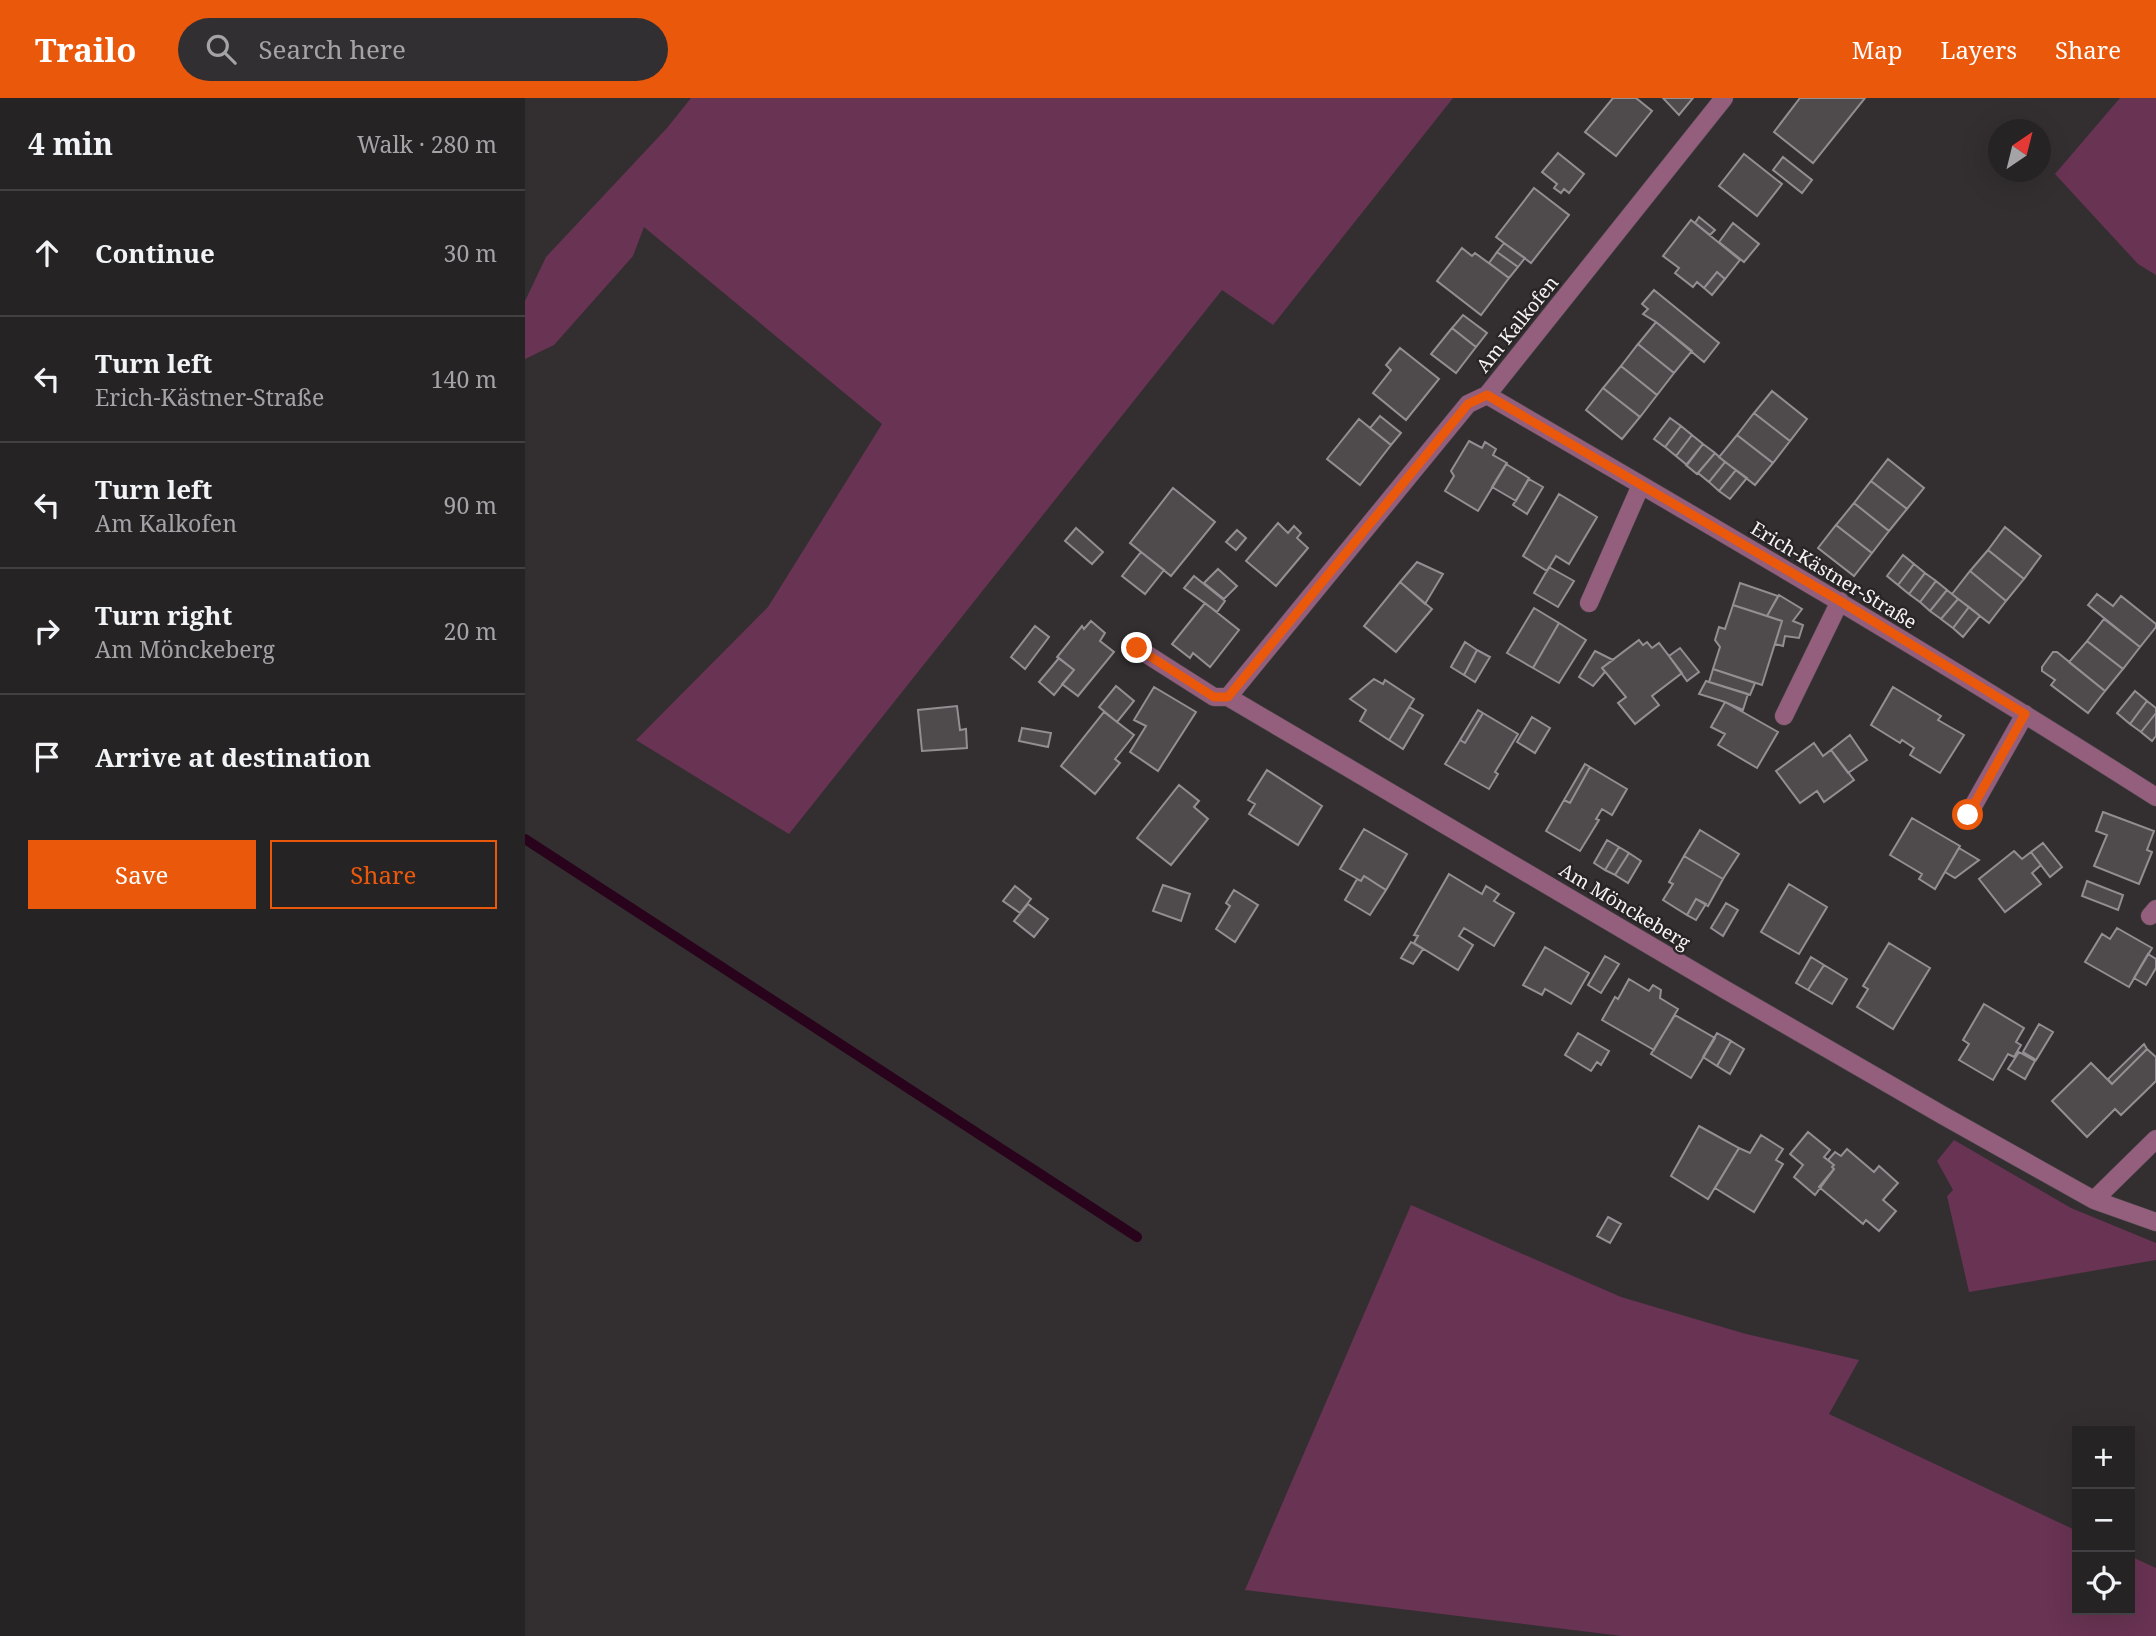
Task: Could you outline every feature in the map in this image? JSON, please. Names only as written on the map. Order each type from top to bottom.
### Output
[{"type":"street","name":"Am Kalkofen","points":[[1228,697],[1468,404],[1487,395],[1724,98]]},
{"type":"street","name":"Erich-Kästner-Straße","points":[[1487,395],[1840,601],[2156,797]]},
{"type":"street","points":[[1589,603],[1641,485]]},
{"type":"street","points":[[1784,716],[1840,601]]},
{"type":"street","name":"Am Mönckeberg","points":[[1137,648],[1214,697],[1228,697],[1724,989],[2094,1200],[2156,1222]]},
{"type":"street","points":[[1968,815],[2025,714]]},
{"type":"street","points":[[2094,1200],[2156,1139]]},
{"type":"shaded area","points":[[691,98],[1453,98],[1273,325],[1222,290],[789,834],[636,740],[768,607],[882,424],[644,227],[633,256],[554,345],[525,359],[525,301],[546,257],[667,128]]},
{"type":"shaded area","points":[[2120,98],[2156,98],[2156,275],[2138,264],[2055,174]]},
{"type":"shaded area","points":[[1954,1140],[2071,1208],[2156,1243],[2156,1260],[1969,1292],[1947,1196],[1953,1190],[1937,1161]]},
{"type":"shaded area","points":[[1411,1205],[1621,1297],[1746,1334],[1859,1360],[1829,1414],[2072,1529],[2072,1615],[2135,1615],[2135,1558],[2156,1568],[2156,1636],[1622,1636],[1245,1590]]},
{"type":"building","points":[[1613,98],[1636,98],[1652,111],[1616,156],[1585,132]]},
{"type":"building","points":[[1663,98],[1693,98],[1679,115]]},
{"type":"building","points":[[1800,98],[1865,98],[1813,163],[1774,132]]},
{"type":"building","points":[[1558,153],[1584,174],[1569,193],[1564,189],[1561,193],[1554,188],[1557,184],[1542,172]]},
{"type":"building","points":[[1744,154],[1782,184],[1757,216],[1719,186]]},
{"type":"building","points":[[1783,157],[1812,180],[1802,193],[1773,170]]},
{"type":"building","points":[[1534,188],[1569,215],[1531,263],[1496,237]]},
{"type":"building","points":[[1699,217],[1715,230],[1710,235],[1695,223]]},
{"type":"building","points":[[1691,220],[1740,260],[1725,279],[1717,272],[1704,288],[1697,282],[1693,287],[1675,273],[1679,268],[1663,256]]},
{"type":"building","points":[[1733,223],[1759,244],[1744,262],[1719,242]]},
{"type":"building","points":[[1504,243],[1525,258],[1518,267],[1497,252]]},
{"type":"building","points":[[1462,248],[1472,256],[1475,253],[1509,278],[1481,315],[1437,281]]},
{"type":"building","points":[[1497,252],[1518,267],[1509,278],[1489,263]]},
{"type":"building","points":[[1717,272],[1725,279],[1712,295],[1704,288]]},
{"type":"building","points":[[1654,290],[1719,343],[1704,362],[1643,314],[1648,309],[1642,304]]},
{"type":"building","points":[[1463,315],[1487,333],[1476,347],[1452,328]]},
{"type":"building","points":[[1656,322],[1692,351],[1674,373],[1638,344]]},
{"type":"building","points":[[1452,328],[1476,347],[1456,373],[1431,354]]},
{"type":"building","points":[[1638,344],[1674,373],[1657,395],[1621,366]]},
{"type":"building","points":[[1400,348],[1439,379],[1406,420],[1373,393],[1391,370],[1386,365]]},
{"type":"building","points":[[1621,366],[1657,395],[1640,417],[1603,388]]},
{"type":"building","points":[[1603,388],[1640,417],[1622,439],[1586,410]]},
{"type":"building","points":[[1772,391],[1807,419],[1790,441],[1754,413]]},
{"type":"building","points":[[1754,413],[1790,441],[1773,463],[1737,435]]},
{"type":"building","points":[[1380,416],[1401,433],[1391,445],[1370,428]]},
{"type":"building","points":[[1670,418],[1681,426],[1665,447],[1654,439]]},
{"type":"building","points":[[1359,419],[1391,445],[1360,485],[1327,459]]},
{"type":"building","points":[[1681,426],[1692,435],[1676,456],[1665,447]]},
{"type":"building","points":[[1692,435],[1703,444],[1687,465],[1676,456]]},
{"type":"building","points":[[1737,435],[1773,463],[1755,485],[1719,457]]},
{"type":"building","points":[[1469,441],[1482,448],[1485,442],[1496,449],[1493,455],[1507,463],[1478,511],[1445,491],[1454,476],[1451,471]]},
{"type":"building","points":[[1703,444],[1715,453],[1697,474],[1686,465]]},
{"type":"building","points":[[1715,453],[1725,462],[1709,482],[1698,473]]},
{"type":"building","points":[[1888,459],[1924,488],[1907,509],[1871,481]]},
{"type":"building","points":[[1725,462],[1736,470],[1719,491],[1709,482]]},
{"type":"building","points":[[1506,464],[1529,478],[1516,501],[1492,487]]},
{"type":"building","points":[[1736,470],[1747,478],[1730,499],[1719,491]]},
{"type":"building","points":[[1529,479],[1543,487],[1527,514],[1513,505]]},
{"type":"building","points":[[1871,481],[1907,509],[1889,531],[1854,503]]},
{"type":"building","points":[[1173,488],[1215,522],[1171,576],[1130,543]]},
{"type":"building","points":[[1559,494],[1597,517],[1569,564],[1556,556],[1547,571],[1523,556]]},
{"type":"building","points":[[1854,503],[1889,531],[1872,553],[1836,525]]},
{"type":"building","points":[[1278,523],[1288,533],[1294,526],[1301,533],[1297,538],[1308,548],[1276,586],[1246,561]]},
{"type":"building","points":[[1836,525],[1872,553],[1854,576],[1818,548]]},
{"type":"building","points":[[2005,527],[2041,556],[2024,579],[1988,550]]},
{"type":"building","points":[[1076,528],[1103,552],[1092,564],[1065,541]]},
{"type":"building","points":[[1237,530],[1246,538],[1236,550],[1226,542]]},
{"type":"building","points":[[1988,550],[2024,579],[2006,601],[1970,571]]},
{"type":"building","points":[[1141,552],[1164,570],[1145,594],[1122,576]]},
{"type":"building","points":[[1903,555],[1914,564],[1898,585],[1887,576]]},
{"type":"building","points":[[1417,562],[1443,574],[1425,604],[1400,582]]},
{"type":"building","points":[[1914,564],[1925,573],[1909,594],[1898,585]]},
{"type":"building","points":[[1549,567],[1574,581],[1558,607],[1534,593]]},
{"type":"building","points":[[1218,569],[1237,586],[1224,599],[1204,583]]},
{"type":"building","points":[[1970,571],[2006,601],[1989,623],[1952,594]]},
{"type":"building","points":[[1925,573],[1936,581],[1920,602],[1909,594]]},
{"type":"building","points":[[1194,576],[1225,601],[1217,612],[1184,588]]},
{"type":"building","points":[[1936,581],[1947,590],[1930,611],[1920,602]]},
{"type":"building","points":[[1400,582],[1432,609],[1396,652],[1364,626]]},
{"type":"building","points":[[1740,583],[1778,596],[1767,616],[1733,605]]},
{"type":"building","points":[[1947,590],[1958,599],[1941,619],[1930,611]]},
{"type":"building","points":[[2097,594],[2113,606],[2121,596],[2156,624],[2140,647],[2088,605]]},
{"type":"building","points":[[1779,595],[1802,609],[1793,621],[1803,625],[1799,638],[1785,636],[1783,646],[1775,644],[1782,621],[1767,616]]},
{"type":"building","points":[[1958,599],[1969,607],[1953,628],[1941,619]]},
{"type":"building","points":[[1205,603],[1239,630],[1210,667],[1193,653],[1190,658],[1172,644]]},
{"type":"building","points":[[1733,605],[1782,621],[1762,685],[1713,669],[1720,647],[1715,640],[1719,627],[1725,629]]},
{"type":"building","points":[[1969,607],[1980,616],[1963,637],[1953,628]]},
{"type":"building","points":[[1534,608],[1559,623],[1533,668],[1507,653]]},
{"type":"building","points":[[2104,619],[2140,647],[2123,669],[2087,641]]},
{"type":"building","points":[[1091,621],[1105,633],[1100,641],[1114,652],[1078,696],[1062,684],[1074,670],[1057,657],[1082,626],[1084,629]]},
{"type":"building","points":[[1559,623],[1586,640],[1559,683],[1533,668]]},
{"type":"building","points":[[1035,626],[1049,637],[1025,669],[1011,657]]},
{"type":"building","points":[[1639,640],[1643,645],[1647,642],[1652,648],[1659,643],[1682,673],[1652,696],[1659,705],[1635,724],[1618,703],[1626,697],[1602,668]]},
{"type":"building","points":[[2087,641],[2123,669],[2105,691],[2069,662]]},
{"type":"building","points":[[1465,642],[1477,650],[1464,675],[1451,667]]},
{"type":"building","points":[[1680,648],[1699,672],[1687,681],[1669,656]]},
{"type":"building","points":[[1477,650],[1490,657],[1475,682],[1464,675]]},
{"type":"building","points":[[1595,651],[1613,660],[1602,668],[1605,672],[1593,686],[1579,677]]},
{"type":"building","points":[[2053,652],[2057,652],[2105,691],[2088,713],[2051,685],[2055,680],[2042,671]]},
{"type":"building","points":[[1059,658],[1074,670],[1054,695],[1039,682]]},
{"type":"building","points":[[1713,669],[1755,683],[1750,695],[1709,682]]},
{"type":"building","points":[[1374,679],[1383,684],[1385,680],[1414,699],[1389,740],[1360,721],[1366,710],[1350,699]]},
{"type":"building","points":[[1706,681],[1748,694],[1743,710],[1699,694]]},
{"type":"building","points":[[1116,686],[1134,701],[1117,722],[1099,707]]},
{"type":"building","points":[[1154,687],[1196,712],[1158,771],[1130,752],[1146,726],[1134,720]]},
{"type":"building","points":[[1893,687],[1941,716],[1938,720],[1964,735],[1940,773],[1910,755],[1914,748],[1902,740],[1900,743],[1871,725]]},
{"type":"building","points":[[2135,691],[2147,701],[2130,724],[2117,713]]},
{"type":"building","points":[[2147,701],[2156,708],[2156,713],[2141,732],[2130,724]]},
{"type":"building","points":[[1725,702],[1778,732],[1757,768],[1718,745],[1725,734],[1711,727]]},
{"type":"building","points":[[957,706],[960,730],[966,729],[967,748],[922,751],[918,710]]},
{"type":"building","points":[[1409,707],[1423,715],[1403,749],[1389,740]]},
{"type":"building","points":[[1478,710],[1483,713],[1465,743],[1460,740]]},
{"type":"building","points":[[1104,712],[1134,735],[1115,759],[1120,763],[1095,794],[1061,766]]},
{"type":"building","points":[[1483,713],[1518,734],[1495,772],[1498,774],[1489,789],[1445,764],[1460,740],[1465,743]]},
{"type":"building","points":[[2156,713],[2156,736],[2152,741],[2141,732]]},
{"type":"building","points":[[1532,717],[1550,728],[1535,753],[1517,742]]},
{"type":"building","points":[[1022,728],[1051,733],[1048,747],[1019,741]]},
{"type":"building","points":[[1850,735],[1867,760],[1848,773],[1831,750]]},
{"type":"building","points":[[1814,743],[1823,756],[1831,750],[1854,780],[1824,802],[1817,791],[1800,803],[1776,771]]},
{"type":"building","points":[[1585,764],[1590,767],[1570,803],[1564,800]]},
{"type":"building","points":[[1590,767],[1627,789],[1612,815],[1602,809],[1596,819],[1599,820],[1580,851],[1546,831],[1564,800],[1570,803]]},
{"type":"building","points":[[1267,770],[1322,806],[1298,845],[1249,814],[1255,804],[1248,800]]},
{"type":"building","points":[[1179,785],[1199,801],[1194,807],[1208,819],[1171,865],[1137,838]]},
{"type":"building","points":[[2103,812],[2154,831],[2147,850],[2152,852],[2139,884],[2094,866],[2107,835],[2096,831]]},
{"type":"building","points":[[1912,818],[1960,846],[1935,889],[1919,879],[1922,874],[1890,855]]},
{"type":"building","points":[[1364,829],[1407,854],[1386,890],[1364,876],[1361,881],[1340,869]]},
{"type":"building","points":[[1700,830],[1739,854],[1723,879],[1684,856]]},
{"type":"building","points":[[1607,840],[1619,847],[1605,870],[1594,863]]},
{"type":"building","points":[[2043,843],[2062,867],[2050,877],[2031,852]]},
{"type":"building","points":[[1619,847],[1629,853],[1615,875],[1605,870]]},
{"type":"building","points":[[1959,848],[1979,860],[1955,878],[1945,872]]},
{"type":"building","points":[[2014,851],[2022,859],[2031,852],[2041,865],[2032,873],[2041,884],[2005,912],[1979,879]]},
{"type":"building","points":[[1629,853],[1641,861],[1628,883],[1615,875]]},
{"type":"building","points":[[1684,856],[1723,879],[1708,906],[1696,899],[1687,915],[1663,900],[1673,884],[1669,882]]},
{"type":"building","points":[[1449,874],[1482,894],[1486,886],[1499,894],[1494,901],[1514,913],[1494,946],[1464,928],[1459,936],[1473,945],[1458,970],[1414,943],[1418,936],[1414,935]]},
{"type":"building","points":[[1364,876],[1386,890],[1370,915],[1345,900],[1357,879],[1361,881]]},
{"type":"building","points":[[2087,881],[2123,895],[2118,910],[2082,896]]},
{"type":"building","points":[[1789,884],[1827,907],[1799,954],[1761,932]]},
{"type":"building","points":[[1163,885],[1190,894],[1181,921],[1153,911]]},
{"type":"building","points":[[1015,886],[1031,899],[1020,913],[1003,901]]},
{"type":"building","points":[[1234,890],[1258,905],[1235,942],[1216,929],[1230,906],[1226,903]]},
{"type":"building","points":[[1696,899],[1706,904],[1696,920],[1687,915]]},
{"type":"building","points":[[1726,903],[1738,910],[1723,936],[1711,928]]},
{"type":"building","points":[[1028,904],[1048,919],[1034,937],[1014,921]]},
{"type":"building","points":[[2117,928],[2152,948],[2129,987],[2085,962],[2102,934],[2110,939]]},
{"type":"building","points":[[1411,942],[1423,949],[1413,964],[1401,958]]},
{"type":"building","points":[[1889,943],[1930,968],[1893,1029],[1857,1007],[1868,989],[1863,986]]},
{"type":"building","points":[[1545,947],[1589,973],[1571,1004],[1545,989],[1542,995],[1523,985]]},
{"type":"building","points":[[2148,954],[2156,959],[2156,968],[2146,985],[2134,978]]},
{"type":"building","points":[[1605,956],[1619,964],[1601,993],[1588,985]]},
{"type":"building","points":[[1811,957],[1824,965],[1808,990],[1796,983]]},
{"type":"building","points":[[1824,965],[1847,979],[1832,1004],[1808,990]]},
{"type":"building","points":[[1629,979],[1649,991],[1653,985],[1661,990],[1660,998],[1678,1009],[1654,1050],[1602,1020]]},
{"type":"building","points":[[1984,1004],[2024,1028],[2016,1042],[2021,1045],[2014,1057],[2008,1054],[1993,1080],[1959,1060],[1969,1044],[1963,1040]]},
{"type":"building","points":[[1675,1015],[1715,1038],[1691,1078],[1651,1054]]},
{"type":"building","points":[[2039,1024],[2053,1032],[2036,1060],[2023,1052]]},
{"type":"building","points":[[1578,1033],[1609,1051],[1601,1065],[1597,1062],[1591,1071],[1565,1055]]},
{"type":"building","points":[[1717,1033],[1731,1041],[1717,1066],[1703,1057]]},
{"type":"building","points":[[1731,1041],[1744,1049],[1730,1074],[1717,1066]]},
{"type":"building","points":[[2144,1044],[2147,1049],[2112,1084],[2108,1079]]},
{"type":"building","points":[[2147,1049],[2156,1057],[2156,1081],[2121,1115],[2115,1109],[2087,1137],[2052,1101],[2091,1063],[2112,1084]]},
{"type":"building","points":[[2019,1052],[2035,1061],[2025,1079],[2008,1069]]},
{"type":"building","points":[[1699,1126],[1739,1148],[1708,1199],[1671,1176]]},
{"type":"building","points":[[1808,1132],[1830,1150],[1824,1157],[1834,1165],[1834,1169],[1815,1195],[1794,1177],[1803,1165],[1790,1154]]},
{"type":"building","points":[[1761,1135],[1783,1149],[1776,1160],[1783,1164],[1754,1212],[1715,1188],[1739,1148],[1750,1153]]},
{"type":"building","points":[[1847,1149],[1874,1172],[1879,1166],[1898,1183],[1883,1200],[1896,1211],[1879,1231],[1866,1220],[1863,1224],[1819,1187],[1834,1169],[1834,1165],[1828,1160],[1835,1152],[1841,1156]]},
{"type":"building","points":[[1608,1217],[1621,1224],[1610,1243],[1597,1236]]},
{"type":"waterway","points":[[525,839],[1137,1237]]},
{"type":"route","points":[[1137,648],[1214,697],[1228,697],[1468,404],[1487,395],[1840,601],[2025,714],[1968,815]]}]
